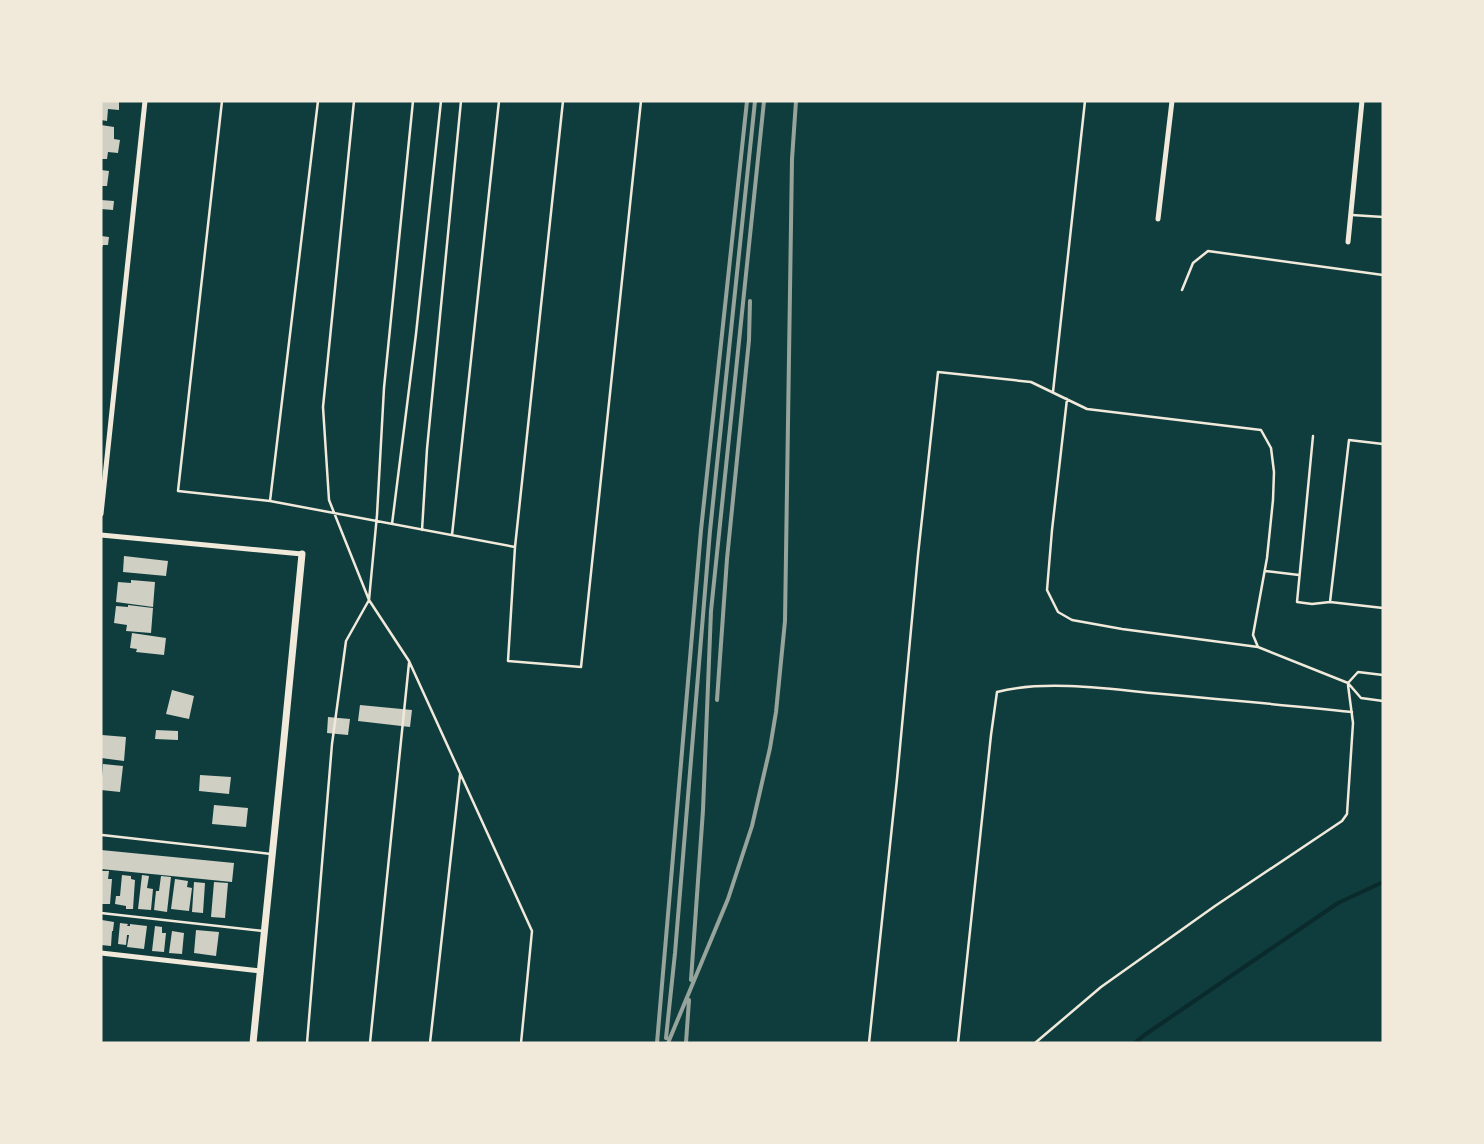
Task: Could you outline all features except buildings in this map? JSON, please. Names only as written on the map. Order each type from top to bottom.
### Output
[{"type":"street","points":[[101,514],[145,101]]},
{"type":"street","points":[[1158,219],[1172,101]]},
{"type":"street","points":[[1348,242],[1362,101]]},
{"type":"street","points":[[101,535],[302,554],[253,1043]]},
{"type":"street","points":[[101,953],[261,971]]},
{"type":"lane","points":[[222,101],[178,491],[270,502],[515,547]]},
{"type":"lane","points":[[270,502],[318,101]]},
{"type":"lane","points":[[354,101],[323,407],[329,500],[369,600],[409,661],[532,931],[521,1043]]},
{"type":"lane","points":[[307,1043],[332,744],[346,641],[369,600],[377,521],[384,388],[413,101]]},
{"type":"lane","points":[[392,524],[416,334],[441,101]]},
{"type":"lane","points":[[422,530],[427,449],[461,101]]},
{"type":"lane","points":[[452,535],[499,101]]},
{"type":"lane","points":[[563,101],[515,547],[508,661],[581,666],[641,101]]},
{"type":"lane","points":[[1053,392],[1086,101]]},
{"type":"lane","points":[[1350,215],[1383,218]]},
{"type":"lane","points":[[1182,290],[1193,263],[1208,251],[1383,275]]},
{"type":"lane","points":[[869,1043],[938,372],[1031,382],[1086,409],[1261,430],[1271,448],[1274,472],[1267,558],[1252,635],[1258,647]]},
{"type":"lane","points":[[1067,400],[1047,590],[1058,612],[1072,620],[1122,629],[1258,647],[1348,683],[1361,698],[1383,702]]},
{"type":"lane","points":[[1313,436],[1297,602],[1312,604],[1330,602],[1383,608]]},
{"type":"lane","points":[[1330,602],[1349,440],[1383,444]]},
{"type":"lane","points":[[1265,571],[1299,575]]},
{"type":"lane","points":[[370,1043],[409,661]]},
{"type":"lane","points":[[1348,683],[1358,672],[1383,675]]},
{"type":"lane","points":[[1035,1043],[1101,987],[1215,906],[1342,821],[1347,814],[1353,723],[1348,683]]},
{"type":"lane","points":[[958,1043],[997,692],[1014,687],[1067,686],[1128,690],[1352,712]]},
{"type":"lane","points":[[430,1043],[460,774]]},
{"type":"lane","points":[[102,835],[272,854]]},
{"type":"lane","points":[[101,913],[264,931]]},
{"type":"waterway","points":[[1135,1043],[1338,903],[1383,882]]},
{"type":"railway","points":[[657,1043],[701,530],[747,101]]},
{"type":"railway","points":[[666,1038],[675,953],[710,531],[755,101]]},
{"type":"railway","points":[[691,980],[703,810],[711,611],[764,101]]},
{"type":"railway","points":[[668,1043],[728,899],[752,826],[770,748],[776,712],[785,621],[792,159],[796,101]]},
{"type":"railway","points":[[717,700],[727,559],[749,340],[750,301]]},
{"type":"railway","points":[[686,1043],[689,1000]]}]
